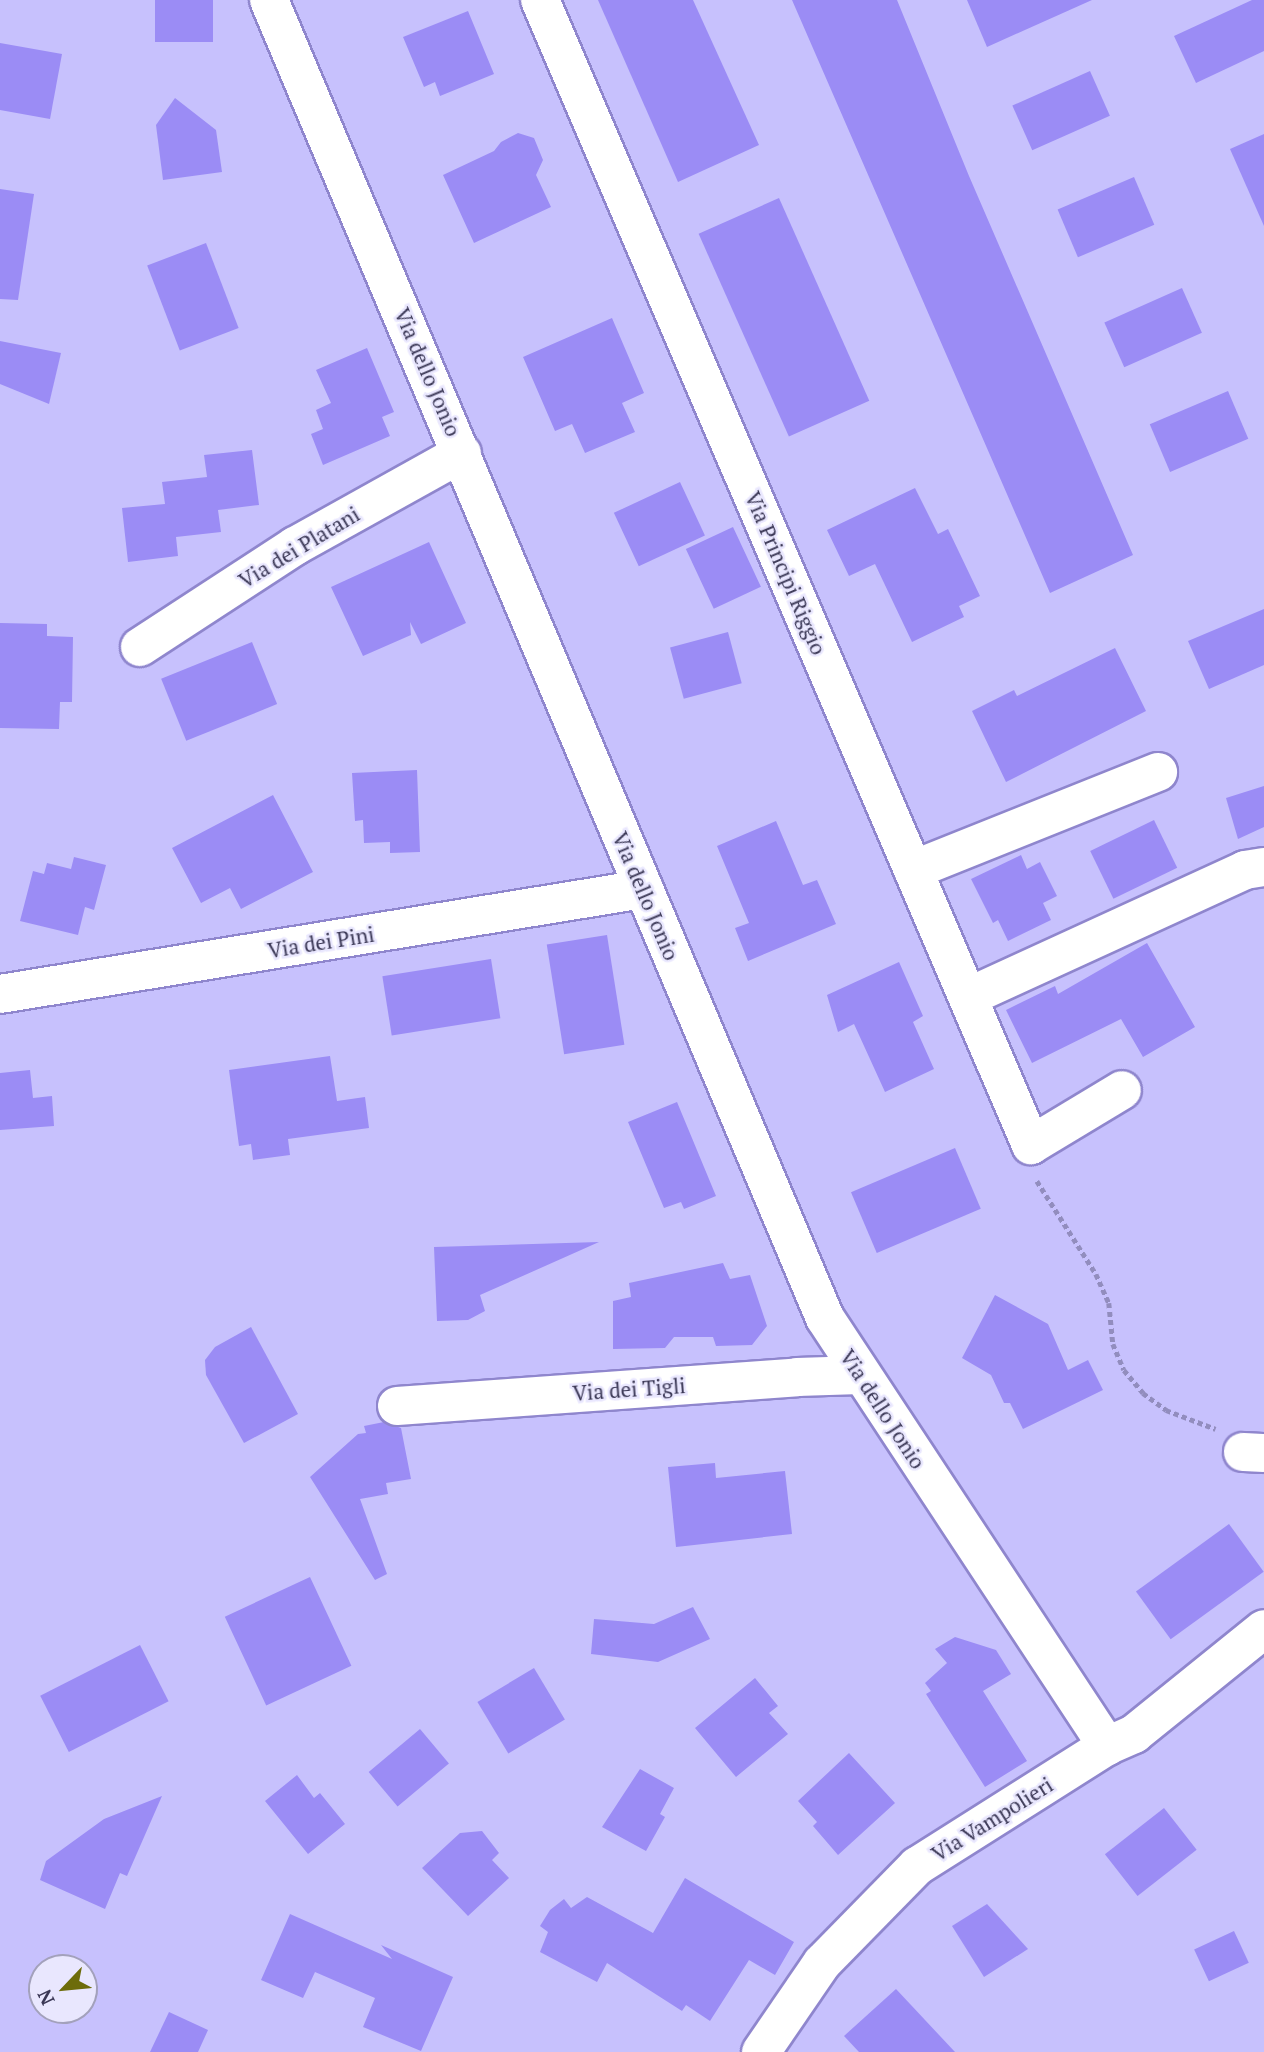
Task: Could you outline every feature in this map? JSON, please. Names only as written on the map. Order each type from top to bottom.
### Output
[{"type":"street","name":"Via dello Jonio","points":[[269,0],[825,1318],[860,1375],[1107,1746]]},
{"type":"street","name":"Via Principi Riggio","points":[[540,0],[1031,1145]]},
{"type":"street","name":"Via dei Platani","points":[[140,648],[295,546],[462,453]]},
{"type":"street","points":[[914,870],[1158,772]]},
{"type":"street","points":[[968,997],[1245,870],[1264,867]]},
{"type":"street","name":"Via dei Pini","points":[[0,994],[643,889]]},
{"type":"street","points":[[1031,1145],[1122,1090]]},
{"type":"street","name":"Via dei Tigli","points":[[397,1406],[860,1375]]},
{"type":"street","name":"Via Vampolieri","points":[[761,2052],[822,1963],[917,1866],[1107,1746],[1134,1734],[1264,1629]]},
{"type":"path","points":[[1031,1145],[1037,1182],[1096,1274],[1109,1303],[1113,1344],[1124,1370],[1143,1393],[1166,1410],[1219,1431],[1254,1453]]},
{"type":"building","points":[[155,0],[213,0],[213,42],[155,42]]},
{"type":"building","points":[[598,0],[693,0],[759,145],[678,182]]},
{"type":"building","points":[[792,0],[897,0],[969,176],[1133,555],[1050,593]]},
{"type":"building","points":[[967,0],[1092,0],[987,47]]},
{"type":"building","points":[[1252,0],[1264,0],[1264,51],[1196,83],[1174,36]]},
{"type":"building","points":[[468,11],[494,74],[440,96],[435,82],[424,87],[403,37]]},
{"type":"building","points":[[0,43],[62,54],[50,119],[0,110]]},
{"type":"building","points":[[1090,71],[1110,116],[1032,150],[1012,106]]},
{"type":"building","points":[[175,98],[216,130],[222,172],[163,180],[156,125]]},
{"type":"building","points":[[518,133],[534,138],[543,160],[536,175],[551,207],[474,243],[443,175],[494,151],[501,142]]},
{"type":"building","points":[[1264,134],[1264,226],[1230,149]]},
{"type":"building","points":[[1134,177],[1154,225],[1078,257],[1058,209]]},
{"type":"building","points":[[0,189],[34,194],[18,300],[0,299]]},
{"type":"building","points":[[779,198],[869,401],[789,437],[699,234]]},
{"type":"building","points":[[206,243],[239,328],[180,351],[147,266]]},
{"type":"building","points":[[1182,288],[1202,333],[1124,367],[1104,323]]},
{"type":"building","points":[[612,318],[644,393],[622,403],[635,432],[585,453],[572,424],[555,431],[523,357]]},
{"type":"building","points":[[0,341],[61,353],[49,404],[0,384]]},
{"type":"building","points":[[367,348],[394,412],[382,417],[390,436],[323,465],[311,434],[323,429],[316,410],[331,403],[316,370]]},
{"type":"building","points":[[1228,391],[1248,439],[1170,472],[1150,424]]},
{"type":"building","points":[[252,450],[259,505],[218,510],[221,532],[176,537],[178,556],[128,562],[122,508],[165,504],[162,482],[207,477],[204,455]]},
{"type":"building","points":[[680,482],[705,535],[639,566],[614,513]]},
{"type":"building","points":[[915,488],[938,534],[948,529],[980,596],[959,606],[964,617],[912,642],[875,564],[849,576],[827,530]]},
{"type":"building","points":[[733,527],[761,587],[714,609],[686,549]]},
{"type":"building","points":[[429,542],[466,623],[421,644],[410,622],[411,635],[363,656],[331,587]]},
{"type":"building","points":[[1264,609],[1264,665],[1209,689],[1188,641]]},
{"type":"building","points":[[0,623],[47,624],[47,636],[73,637],[72,702],[60,702],[59,729],[0,728]]},
{"type":"building","points":[[728,632],[742,683],[684,699],[670,648]]},
{"type":"building","points":[[252,642],[277,704],[186,741],[161,679]]},
{"type":"building","points":[[1115,648],[1146,711],[1006,782],[972,711],[1014,690],[1017,696]]},
{"type":"building","points":[[417,770],[420,852],[390,853],[390,842],[364,843],[363,820],[355,821],[352,773]]},
{"type":"building","points":[[1264,786],[1264,827],[1238,839],[1226,798]]},
{"type":"building","points":[[273,795],[313,872],[241,909],[230,888],[201,903],[172,848]]},
{"type":"building","points":[[1154,820],[1177,868],[1113,899],[1090,851]]},
{"type":"building","points":[[776,821],[803,885],[817,880],[836,924],[748,961],[735,928],[749,923],[717,846]]},
{"type":"building","points":[[1021,855],[1027,869],[1040,862],[1057,896],[1043,903],[1051,920],[1008,941],[998,920],[993,923],[971,879]]},
{"type":"building","points":[[74,857],[106,865],[94,910],[85,907],[78,935],[20,921],[33,871],[44,874],[47,863],[71,869]]},
{"type":"building","points":[[607,935],[624,1045],[564,1054],[547,945]]},
{"type":"building","points":[[1147,943],[1195,1027],[1143,1057],[1121,1019],[1032,1063],[1006,1010],[1055,986],[1058,994]]},
{"type":"building","points":[[491,959],[500,1018],[392,1035],[382,976]]},
{"type":"building","points":[[899,962],[923,1016],[913,1022],[934,1069],[885,1092],[854,1024],[838,1032],[827,995]]},
{"type":"building","points":[[330,1056],[337,1101],[365,1097],[369,1128],[288,1139],[290,1155],[253,1160],[251,1144],[239,1146],[229,1070]]},
{"type":"building","points":[[30,1070],[33,1098],[52,1096],[54,1126],[0,1130],[0,1073]]},
{"type":"building","points":[[677,1102],[716,1196],[684,1209],[681,1202],[664,1208],[628,1122]]},
{"type":"building","points":[[955,1148],[981,1209],[877,1253],[851,1192]]},
{"type":"building","points":[[599,1242],[480,1295],[485,1311],[468,1320],[437,1321],[434,1247]]},
{"type":"building","points":[[723,1263],[730,1279],[750,1275],[767,1326],[752,1345],[716,1346],[713,1337],[674,1337],[665,1348],[613,1349],[613,1301],[631,1297],[629,1283]]},
{"type":"building","points":[[995,1295],[1048,1324],[1068,1370],[1088,1360],[1103,1390],[1023,1429],[1010,1403],[1004,1403],[991,1375],[962,1358]]},
{"type":"building","points":[[251,1327],[298,1414],[244,1443],[206,1375],[205,1360],[215,1347]]},
{"type":"building","points":[[384,1422],[401,1428],[411,1479],[386,1483],[388,1494],[360,1499],[387,1574],[375,1580],[310,1477],[358,1434],[366,1433],[364,1426]]},
{"type":"building","points":[[715,1463],[716,1478],[785,1471],[792,1534],[676,1547],[668,1467]]},
{"type":"building","points":[[1229,1524],[1264,1572],[1171,1639],[1136,1592]]},
{"type":"building","points":[[310,1577],[351,1666],[266,1706],[225,1617]]},
{"type":"building","points":[[693,1607],[710,1639],[658,1662],[591,1654],[594,1619],[654,1624]]},
{"type":"building","points":[[955,1637],[996,1650],[1011,1674],[983,1691],[1027,1761],[985,1787],[926,1694],[931,1691],[925,1683],[947,1663],[935,1649]]},
{"type":"building","points":[[140,1645],[169,1701],[69,1752],[40,1696]]},
{"type":"building","points":[[534,1668],[565,1719],[508,1753],[477,1702]]},
{"type":"building","points":[[755,1678],[778,1706],[769,1713],[788,1734],[736,1777],[695,1728]]},
{"type":"building","points":[[420,1729],[449,1763],[398,1807],[369,1772]]},
{"type":"building","points":[[849,1753],[895,1803],[838,1855],[813,1826],[817,1822],[798,1801]]},
{"type":"building","points":[[640,1769],[674,1788],[660,1814],[665,1817],[646,1851],[602,1827]]},
{"type":"building","points":[[297,1775],[314,1798],[320,1793],[345,1824],[308,1854],[265,1801]]},
{"type":"building","points":[[162,1796],[127,1876],[120,1873],[105,1909],[40,1880],[46,1861],[104,1819]]},
{"type":"building","points":[[1164,1808],[1197,1850],[1138,1896],[1105,1854]]},
{"type":"building","points":[[482,1831],[499,1853],[492,1860],[509,1878],[468,1916],[422,1868],[460,1833]]},
{"type":"building","points":[[685,1878],[794,1942],[775,1975],[749,1960],[710,2021],[686,2005],[682,2011],[607,1963],[597,1982],[540,1952],[548,1932],[540,1926],[550,1910],[564,1899],[571,1908],[587,1897],[653,1933]]},
{"type":"building","points":[[987,1904],[1028,1949],[984,1977],[952,1926]]},
{"type":"building","points":[[290,1914],[392,1959],[381,1945],[453,1977],[421,2051],[363,2027],[375,1998],[315,1972],[303,1998],[261,1980]]},
{"type":"building","points":[[1234,1931],[1249,1963],[1209,1981],[1194,1950]]},
{"type":"building","points":[[896,1989],[955,2052],[859,2052],[844,2036]]},
{"type":"building","points":[[169,2012],[208,2030],[198,2052],[150,2052]]}]
